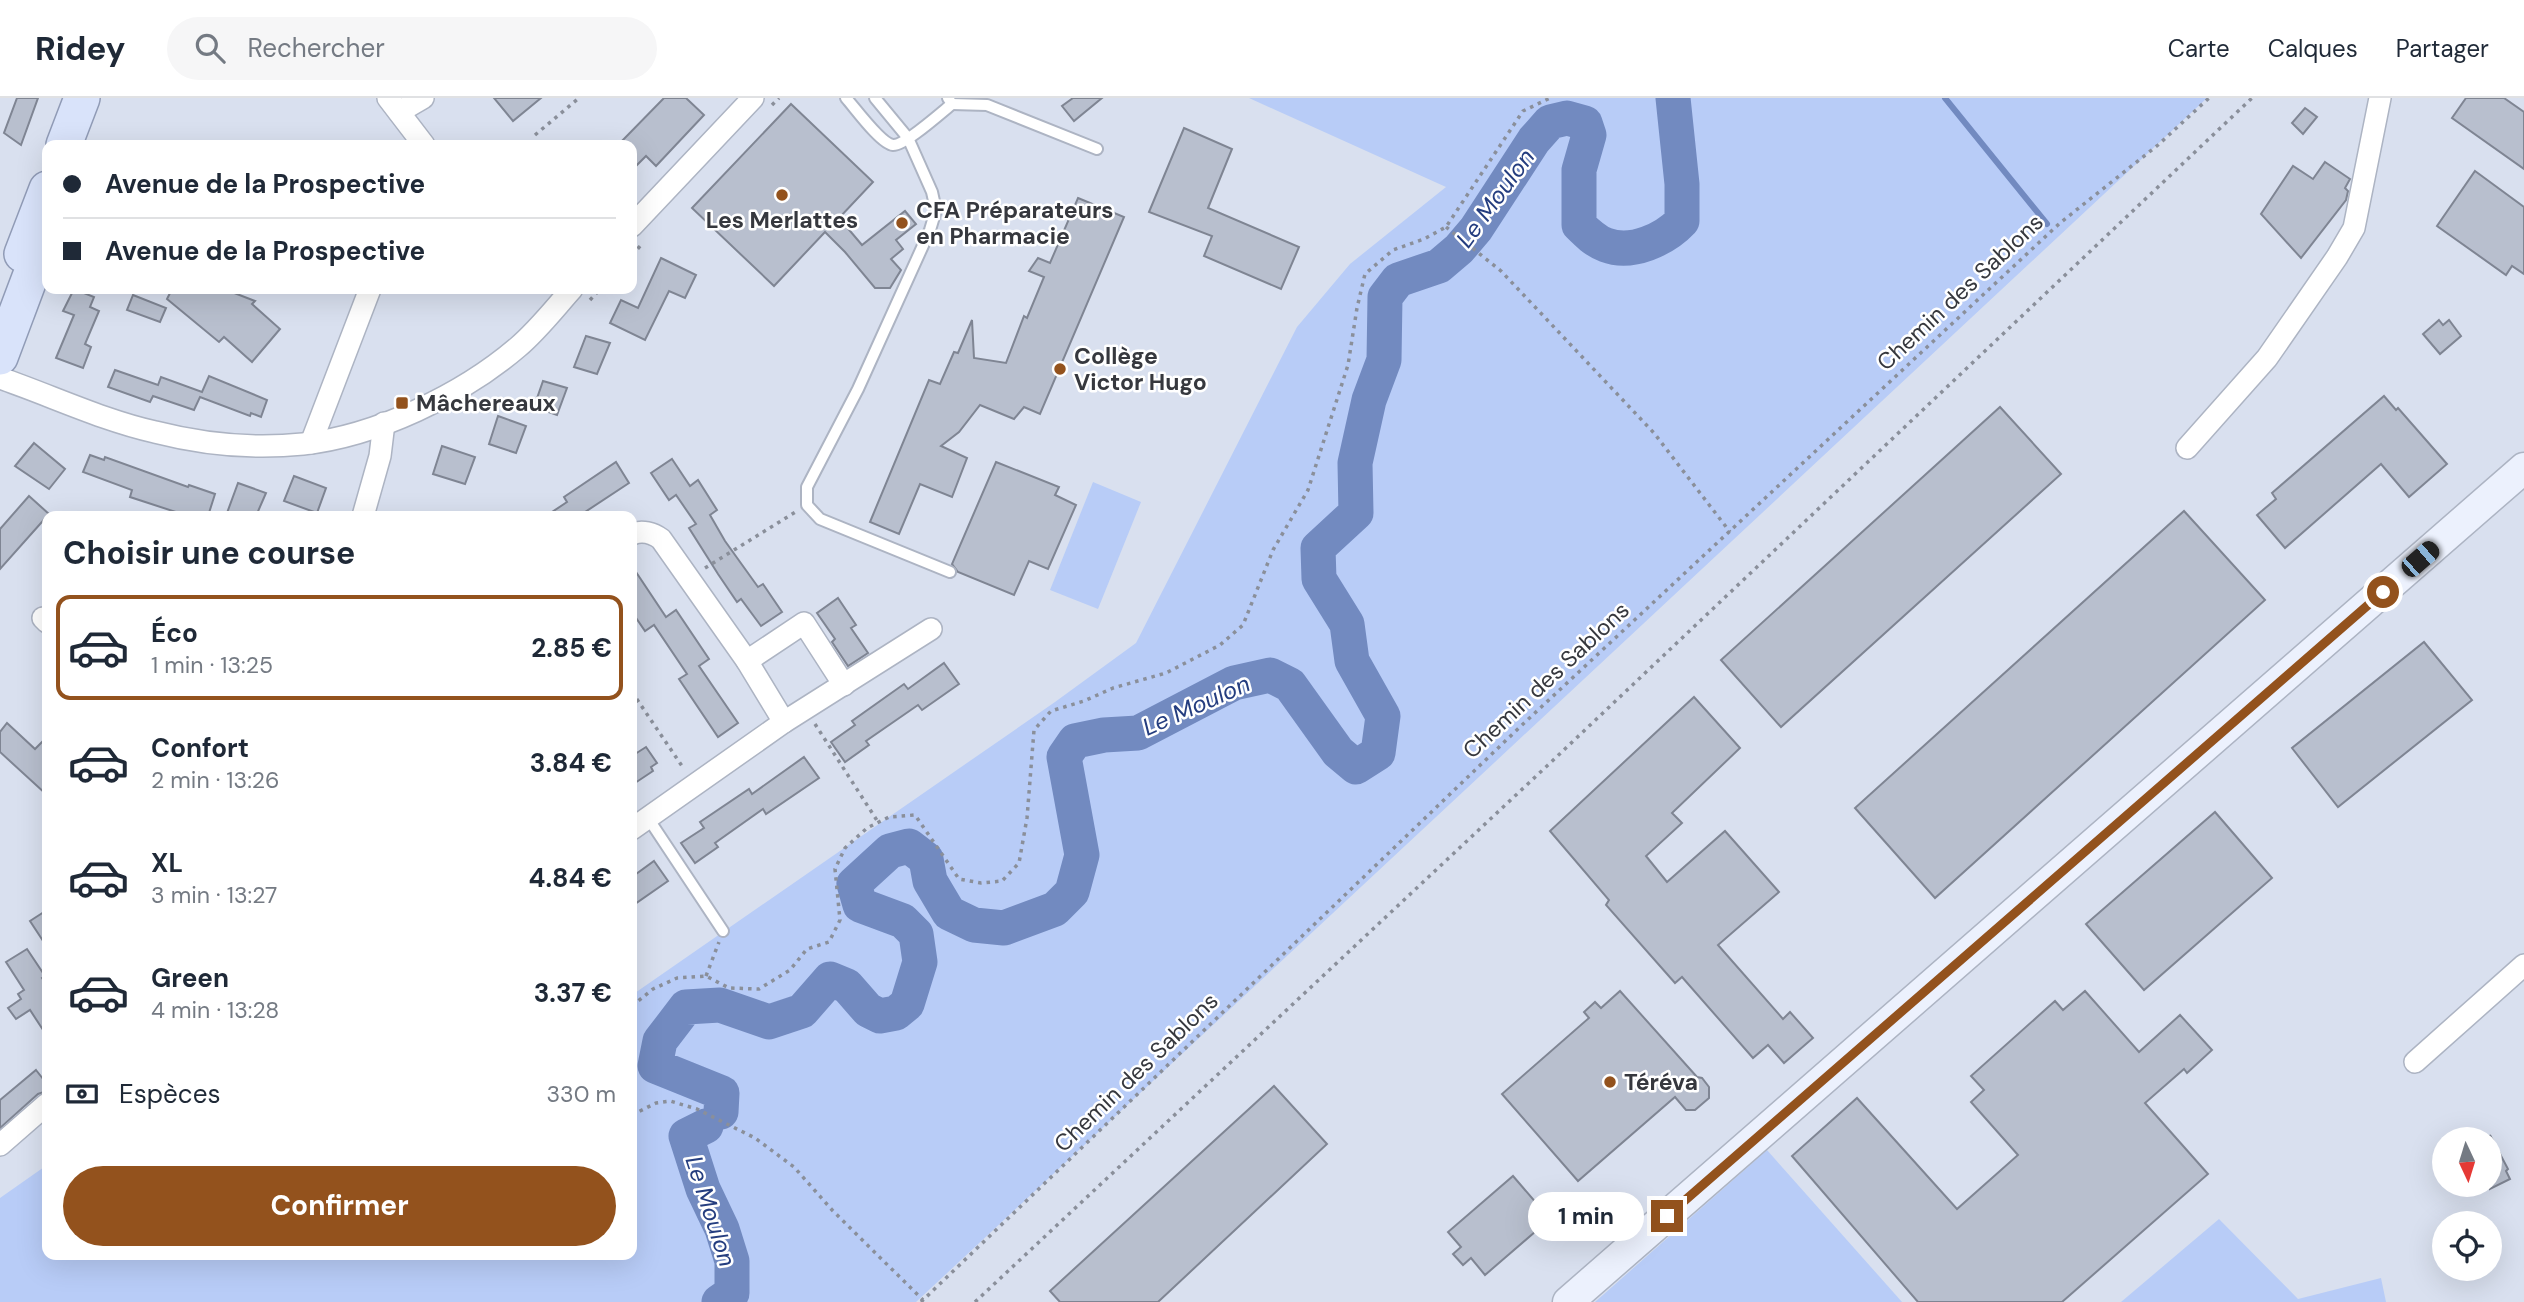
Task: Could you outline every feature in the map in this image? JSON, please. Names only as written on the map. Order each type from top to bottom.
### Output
[{"type":"main road","points":[[66,140],[82,98]]},
{"type":"main road","points":[[82,140],[98,98]]},
{"type":"main road","points":[[0,312],[42,202]]},
{"type":"main road","points":[[0,357],[42,245]]},
{"type":"main road","points":[[1568,1302],[2524,468]]},
{"type":"street","points":[[420,140],[393,105],[423,98]]},
{"type":"street","points":[[637,221],[753,98]]},
{"type":"street","points":[[2187,447],[2267,358],[2354,228],[2380,98]]},
{"type":"street","points":[[311,443],[368,294]]},
{"type":"street","points":[[0,378],[154,432],[220,443],[311,443],[343,437],[384,423],[470,383],[519,346],[558,294]]},
{"type":"street","points":[[364,511],[380,456],[384,423]]},
{"type":"street","points":[[637,532],[655,535],[661,539],[747,661],[784,722]]},
{"type":"street","points":[[747,661],[804,623],[844,685]]},
{"type":"street","points":[[640,823],[784,722],[931,629]]},
{"type":"street","points":[[2415,1062],[2524,965]]},
{"type":"street","points":[[0,1144],[42,1108]]},
{"type":"lane","points":[[846,98],[887,142],[898,145],[950,101],[988,105],[1097,149]]},
{"type":"lane","points":[[875,98],[908,138],[932,191],[936,210],[930,230],[858,389],[807,487],[807,505],[820,519],[950,572]]},
{"type":"lane","points":[[640,823],[723,930]]},
{"type":"path","points":[[535,135],[579,98]]},
{"type":"path","points":[[637,1002],[653,989],[677,978],[706,976],[729,988],[760,989],[790,970],[807,949],[829,942],[840,920],[835,869],[845,848],[867,828],[889,817],[915,815],[959,879],[981,883],[1002,881],[1019,863],[1027,818],[1034,730],[1051,711],[1084,701],[1113,688],[1166,673],[1220,645],[1243,625],[1273,550],[1308,490],[1348,365],[1365,274],[1393,250],[1424,239],[1446,227],[1523,111],[1550,98]]},
{"type":"path","name":"Chemin des Sablons","points":[[922,1301],[1512,735],[2060,223],[2158,145],[2209,98]]},
{"type":"path","points":[[975,1302],[1548,765],[2252,98]]},
{"type":"path","points":[[1446,227],[1501,271],[1654,433],[1730,532]]},
{"type":"path","points":[[689,579],[807,505]]},
{"type":"path","points":[[637,699],[695,785]]},
{"type":"path","points":[[805,709],[878,822]]},
{"type":"path","points":[[706,976],[723,930]]},
{"type":"path","points":[[637,1112],[656,1102],[670,1101],[697,1109],[755,1138],[794,1167],[833,1211],[922,1301]]},
{"type":"shaded area","points":[[1249,98],[2207,98],[916,1302],[0,1302],[0,1198],[42,1169],[42,1260],[637,1260],[637,992],[1136,643],[1297,327],[1350,264],[1446,187]]},
{"type":"shaded area","points":[[1093,482],[1141,502],[1098,609],[1050,590]]},
{"type":"shaded area","points":[[1767,1150],[1902,1302],[1595,1302]]},
{"type":"shaded area","points":[[2219,1219],[2298,1299],[2381,1278],[2386,1302],[2121,1302]]},
{"type":"building","points":[[17,98],[38,98],[21,145],[4,133]]},
{"type":"building","points":[[494,98],[541,98],[513,121]]},
{"type":"building","points":[[664,98],[686,98],[704,115],[656,166],[646,156],[637,165],[637,140],[623,140]]},
{"type":"building","points":[[1073,98],[1102,98],[1074,121],[1062,106]]},
{"type":"building","points":[[2466,98],[2504,98],[2524,112],[2524,169],[2452,118]]},
{"type":"building","name":"Les Merlattes","points":[[791,104],[873,182],[839,218],[862,245],[905,211],[916,224],[896,240],[903,249],[891,259],[901,270],[890,288],[875,288],[825,232],[774,286],[692,208]]},
{"type":"building","points":[[2305,108],[2317,117],[2303,134],[2292,123]]},
{"type":"building","points":[[1184,128],[1232,149],[1208,208],[1299,247],[1281,289],[1204,256],[1212,236],[1149,212]]},
{"type":"building","points":[[2325,162],[2350,179],[2345,188],[2348,191],[2346,200],[2301,258],[2261,214],[2293,166],[2313,179]]},
{"type":"building","points":[[2475,171],[2524,207],[2524,274],[2512,266],[2506,275],[2437,226]]},
{"type":"building","points":[[1078,198],[1124,217],[1040,414],[1024,407],[1014,419],[980,405],[959,432],[941,446],[967,458],[952,497],[920,484],[899,534],[870,522],[929,380],[940,384],[954,352],[958,353],[972,320],[974,358],[1006,363],[1024,316],[1027,318],[1044,277],[1029,271],[1038,258],[1050,263]]},
{"type":"building","points":[[661,258],[696,275],[685,298],[669,291],[645,340],[610,323],[621,300],[638,308]]},
{"type":"building","points":[[72,294],[94,297],[90,307],[99,311],[85,344],[91,347],[83,368],[56,358],[74,315],[63,311]]},
{"type":"building","points":[[170,294],[237,294],[255,301],[252,304],[280,329],[252,362],[224,337],[219,342],[167,299]]},
{"type":"building","points":[[133,295],[166,308],[160,322],[127,310]]},
{"type":"building","points":[[2439,320],[2443,325],[2449,320],[2461,336],[2440,354],[2423,334]]},
{"type":"building","points":[[586,336],[610,343],[597,374],[574,367]]},
{"type":"building","points":[[115,370],[158,385],[161,377],[202,392],[209,376],[267,400],[261,417],[251,413],[250,416],[200,397],[194,410],[153,396],[150,402],[108,387]]},
{"type":"building","points":[[543,381],[567,388],[557,415],[534,407]]},
{"type":"building","points":[[2384,396],[2396,410],[2398,408],[2447,464],[2409,497],[2381,464],[2285,548],[2257,515],[2276,499],[2272,493]]},
{"type":"building","points":[[2000,407],[2061,474],[1781,727],[1721,660]]},
{"type":"building","points":[[498,416],[526,426],[516,453],[489,444]]},
{"type":"building","points":[[34,443],[65,469],[49,489],[15,466]]},
{"type":"building","points":[[442,446],[475,457],[465,484],[433,474]]},
{"type":"building","points":[[90,455],[104,460],[105,457],[215,494],[210,511],[173,511],[130,497],[132,490],[83,472]]},
{"type":"building","points":[[672,459],[690,486],[698,480],[717,510],[710,515],[725,541],[758,587],[763,584],[782,612],[761,626],[741,599],[737,602],[718,574],[689,528],[696,524],[676,495],[669,500],[651,473]]},
{"type":"building","points":[[616,462],[629,483],[587,511],[554,511],[567,502],[564,497]]},
{"type":"building","points":[[996,462],[1059,487],[1055,495],[1076,505],[1048,569],[1029,561],[1014,595],[958,572],[952,564]]},
{"type":"building","points":[[294,476],[326,488],[318,511],[284,501]]},
{"type":"building","points":[[238,483],[266,493],[258,511],[228,511]]},
{"type":"building","points":[[29,496],[46,511],[42,511],[42,522],[0,569],[0,529]]},
{"type":"building","points":[[2184,511],[2265,600],[1935,898],[1855,808]]},
{"type":"building","points":[[637,574],[666,617],[676,610],[709,659],[699,666],[738,723],[718,737],[679,679],[687,674],[654,625],[645,631],[637,619]]},
{"type":"building","points":[[838,598],[856,625],[851,628],[868,653],[848,666],[832,642],[835,639],[817,613]]},
{"type":"building","points":[[2424,642],[2472,700],[2338,807],[2292,748]]},
{"type":"building","points":[[944,663],[959,684],[922,710],[918,705],[866,741],[869,745],[845,762],[831,742],[855,725],[852,721],[904,684],[908,689]]},
{"type":"building","points":[[1694,697],[1740,748],[1672,813],[1682,823],[1646,856],[1667,882],[1725,831],[1779,892],[1718,945],[1783,1019],[1790,1012],[1813,1038],[1784,1063],[1768,1045],[1753,1058],[1682,977],[1675,983],[1606,905],[1609,900],[1550,831]]},
{"type":"building","points":[[7,723],[35,749],[42,742],[42,790],[0,752],[0,732]]},
{"type":"building","points":[[646,747],[657,763],[651,767],[653,771],[637,782],[637,753]]},
{"type":"building","points":[[804,757],[819,778],[766,814],[763,809],[715,843],[718,847],[695,863],[681,843],[704,828],[700,822],[749,789],[752,794]]},
{"type":"building","points":[[2215,812],[2272,878],[2144,990],[2086,924]]},
{"type":"building","points":[[654,861],[668,881],[637,903],[637,873]]},
{"type":"building","points":[[42,913],[42,939],[30,921]]},
{"type":"building","points":[[27,949],[42,972],[42,1028],[30,1010],[16,1019],[8,1008],[21,999],[18,994],[24,990],[6,962]]},
{"type":"building","name":"Téréva","points":[[1620,991],[1697,1077],[1702,1078],[1709,1087],[1709,1098],[1695,1110],[1686,1110],[1675,1097],[1578,1181],[1502,1094],[1589,1018],[1584,1012],[1595,1002],[1601,1008]]},
{"type":"building","points":[[2085,991],[2139,1052],[2180,1015],[2212,1050],[2187,1073],[2184,1069],[2145,1103],[2208,1174],[2062,1302],[1918,1302],[1792,1156],[1857,1098],[1957,1209],[2018,1155],[1971,1102],[1984,1090],[1971,1076],[2055,1001],[2063,1010]]},
{"type":"building","points":[[36,1070],[42,1078],[42,1093],[0,1128],[0,1100]]},
{"type":"building","points":[[1274,1086],[1327,1144],[1158,1302],[1060,1302],[1050,1291]]},
{"type":"building","points":[[2502,1158],[2508,1169],[2506,1171],[2510,1179],[2502,1183]]},
{"type":"building","points":[[1513,1176],[1550,1219],[1485,1275],[1471,1258],[1463,1265],[1453,1254],[1461,1247],[1448,1232]]},
{"type":"waterway","name":"Le Moulon","points":[[721,1112],[722,1093],[655,1066],[660,1041],[686,1007],[720,1005],[769,1022],[802,1011],[830,979],[847,986],[868,1010],[880,1016],[896,1013],[907,1004],[920,962],[916,934],[903,921],[860,905],[854,884],[890,851],[909,846],[926,859],[930,881],[949,913],[974,925],[1004,928],[1055,909],[1072,892],[1082,855],[1064,757],[1075,741],[1104,735],[1138,733],[1234,683],[1270,675],[1290,685],[1338,752],[1356,767],[1378,753],[1383,716],[1352,661],[1347,624],[1319,579],[1318,548],[1356,513],[1355,463],[1369,400],[1384,360],[1385,297],[1398,280],[1439,266],[1459,249],[1476,229],[1534,140],[1550,122],[1567,118],[1585,123],[1589,135],[1579,170],[1579,225],[1598,241],[1616,248],[1637,247],[1667,234],[1682,221],[1682,184],[1673,98]]},
{"type":"waterway","points":[[1945,98],[2047,224]]},
{"type":"waterway","name":"Le Moulon","points":[[706,1126],[686,1136],[703,1189],[722,1229],[732,1261],[732,1293],[719,1302]]},
{"type":"place","name":"Les Merlattes","points":[[782,195]]},
{"type":"place","name":"CFA Préparateurs en Pharmacie","points":[[902,223]]},
{"type":"place","name":"Collège Victor Hugo","points":[[1060,369]]},
{"type":"place","name":"Mâchereaux","points":[[402,403]]},
{"type":"place","name":"Téréva","points":[[1610,1082]]},
{"type":"route","points":[[1667,1216],[2383,592]]}]
